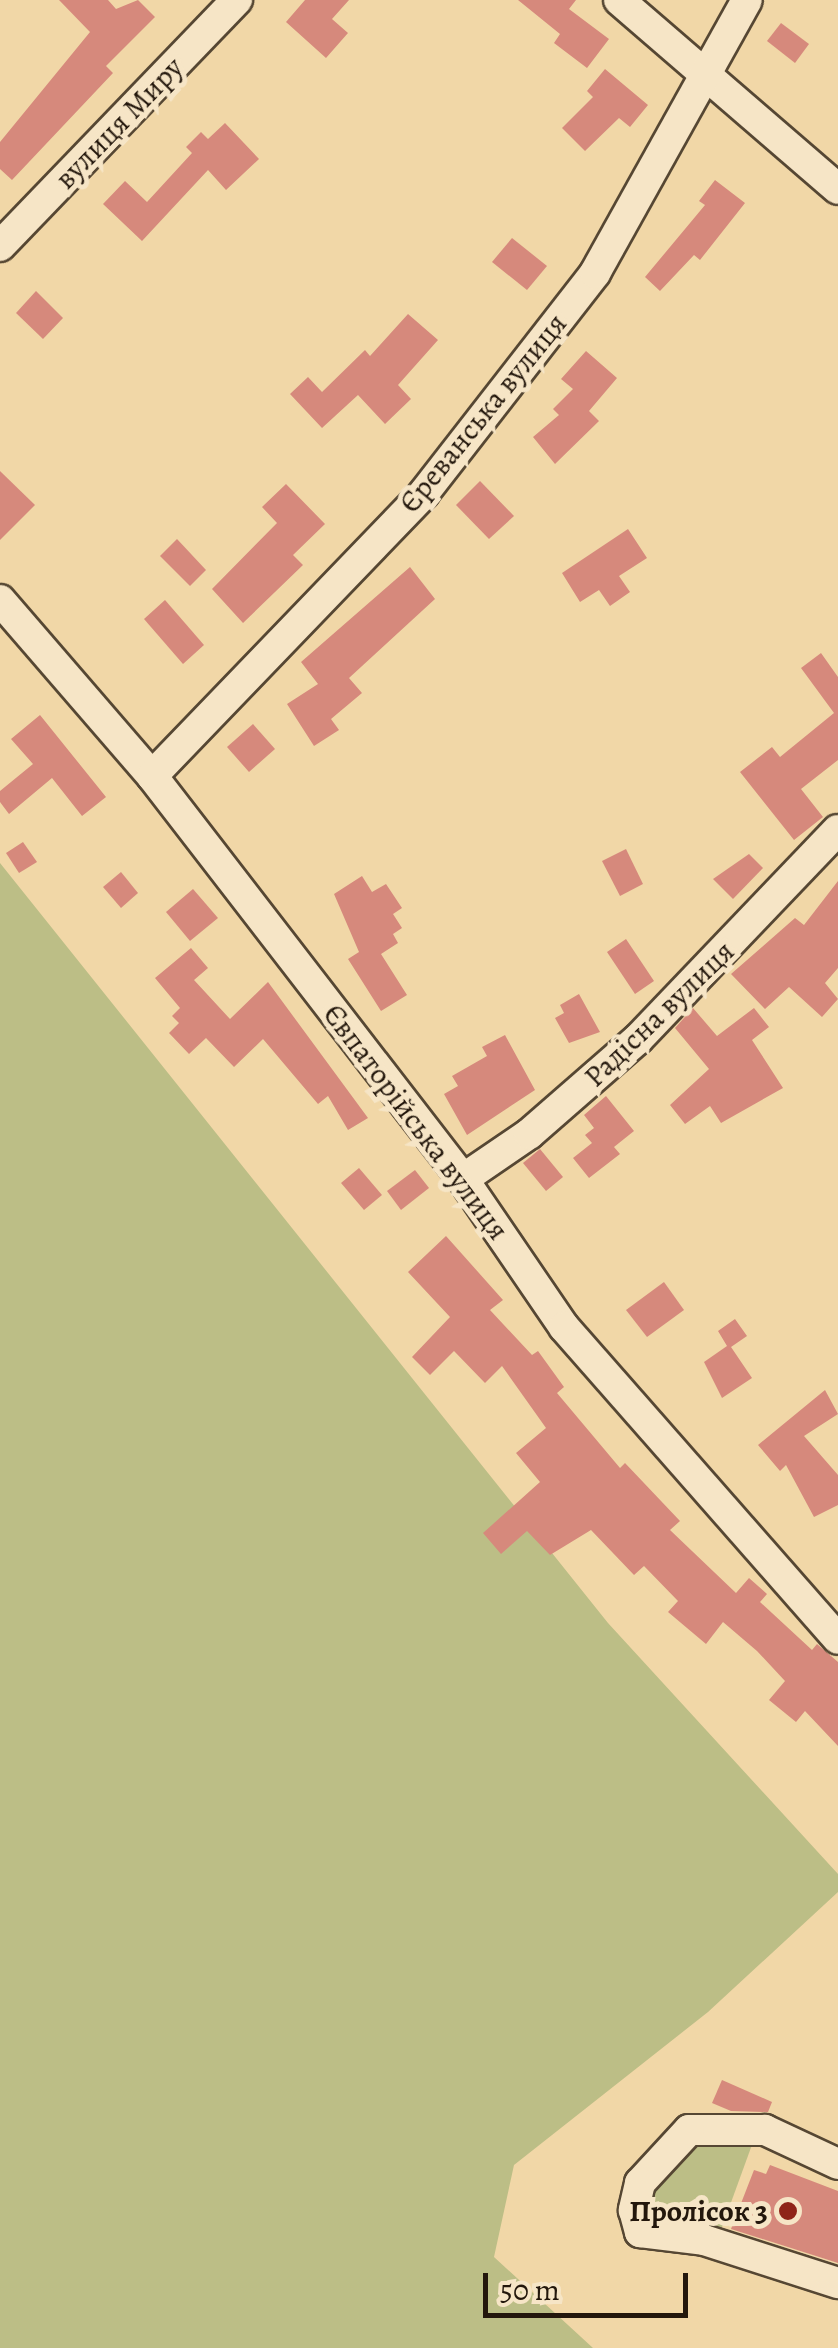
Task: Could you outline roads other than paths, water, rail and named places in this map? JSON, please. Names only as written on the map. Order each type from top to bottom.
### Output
[{"type":"street","name":"вулиця Миру","points":[[0,246],[237,0]]},
{"type":"street","points":[[619,0],[708,72],[838,190]]},
{"type":"street","name":"Єреванська вулиця","points":[[152,776],[424,493],[595,273],[747,0]]},
{"type":"street","name":"Євпаторійська вулиця","points":[[0,600],[152,776],[463,1179],[564,1326],[838,1639]]},
{"type":"street","name":"Радісна вулиця","points":[[463,1179],[529,1134],[638,1039],[838,830]]},
{"type":"street","points":[[838,2164],[766,2130],[688,2130],[640,2183],[634,2210],[640,2232],[704,2240],[838,2283]]},
{"type":"place","name":"Пролісок 3","points":[[788,2211]]}]
